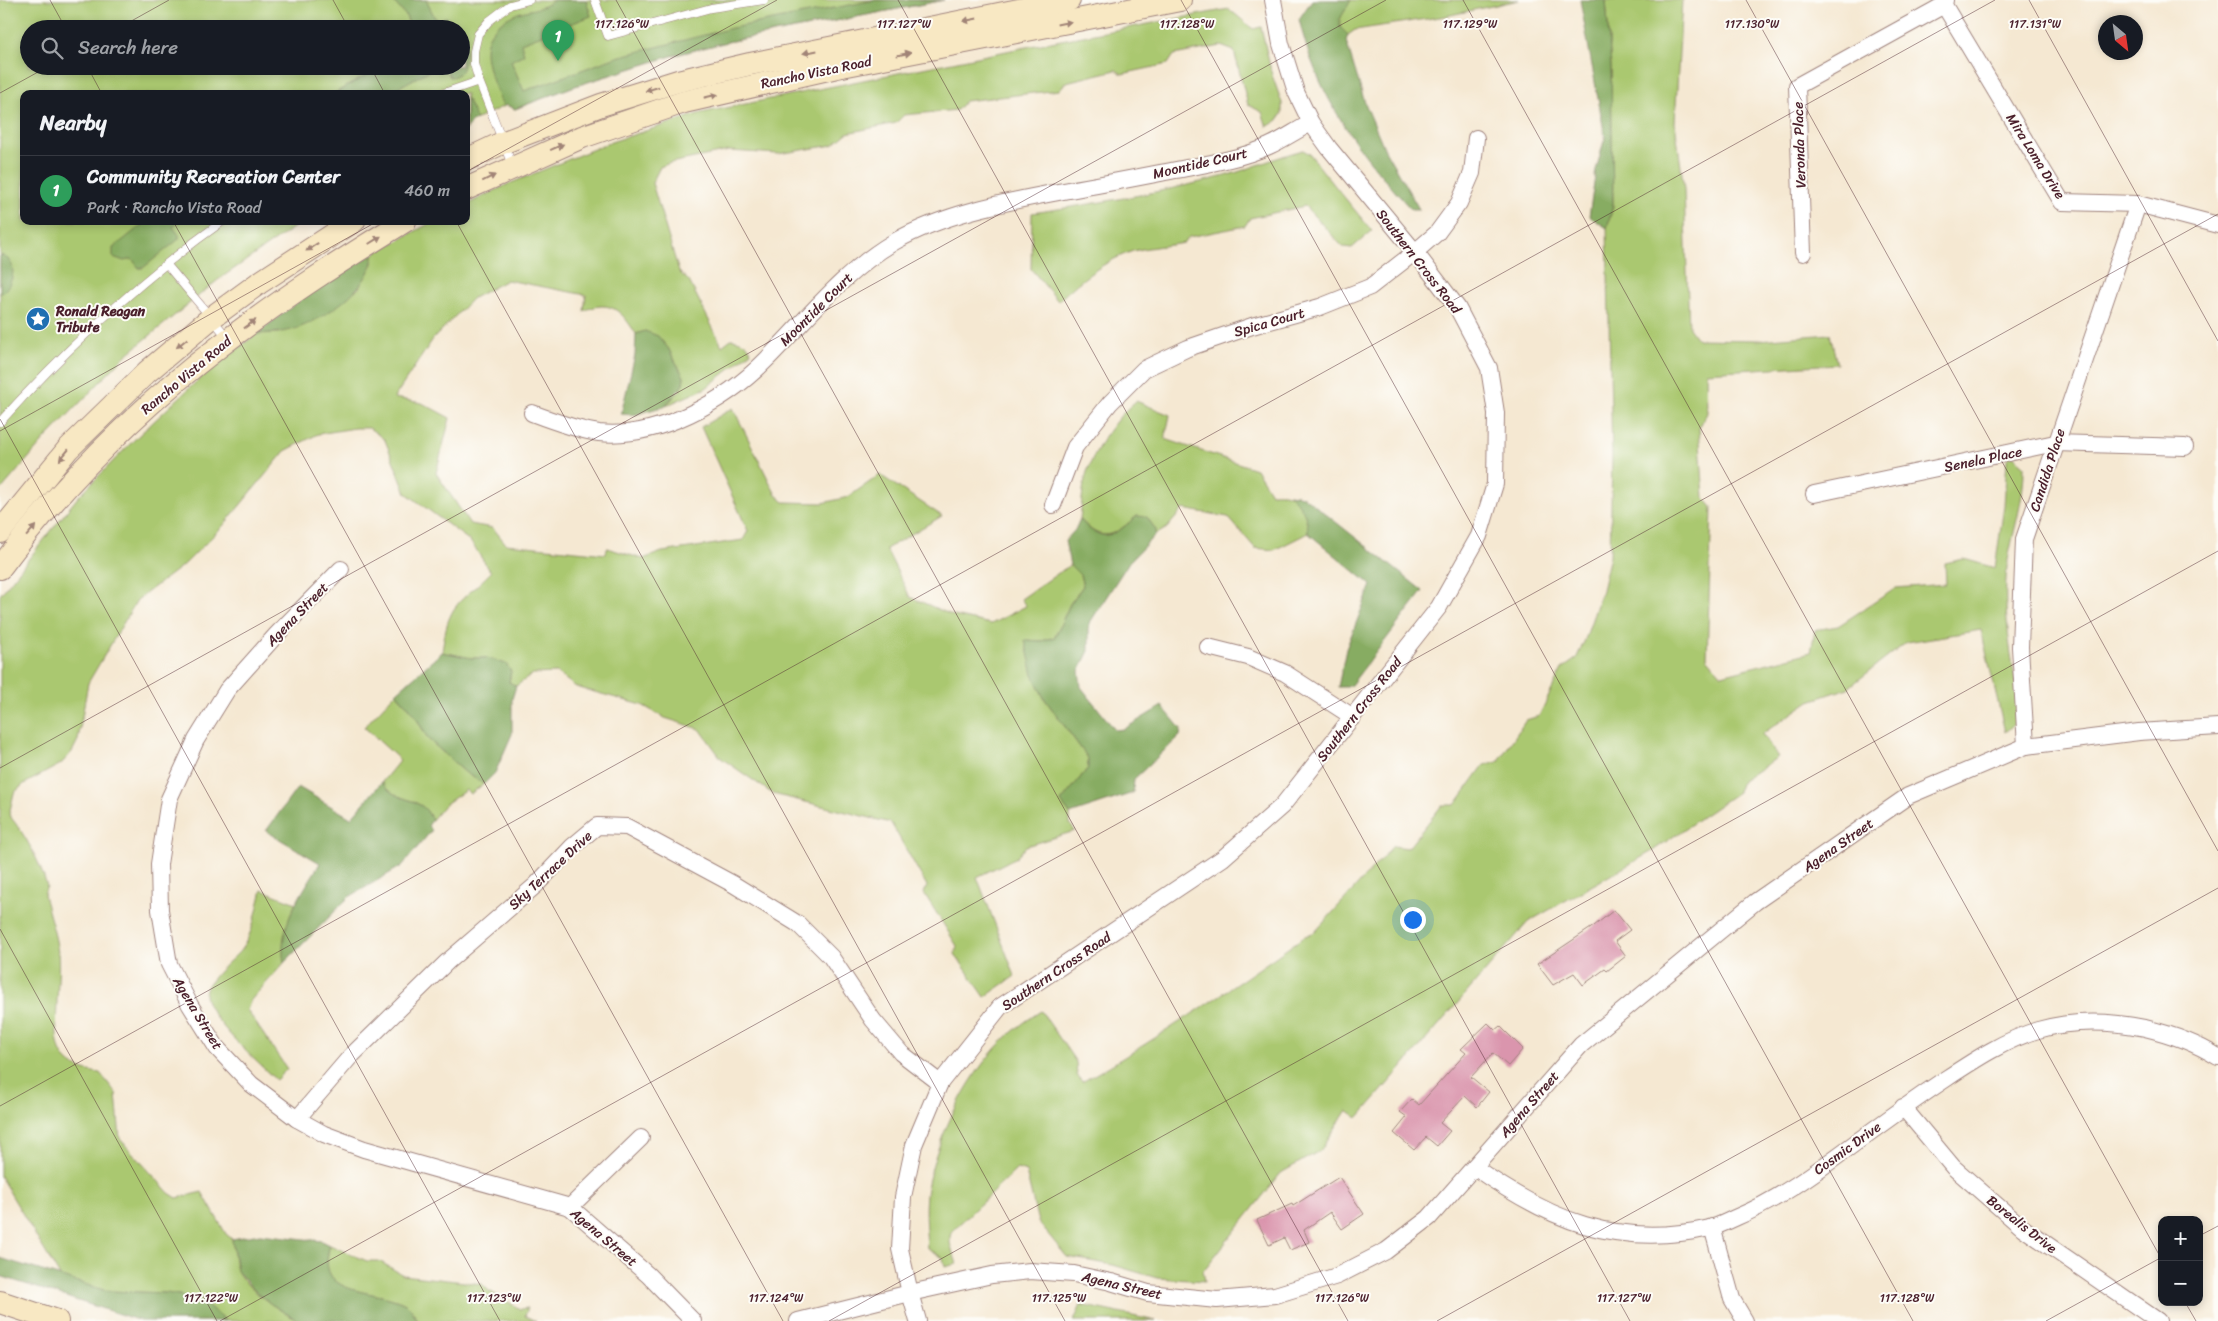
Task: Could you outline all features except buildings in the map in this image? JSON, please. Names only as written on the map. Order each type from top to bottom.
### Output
[{"type":"main road","name":"Rancho Vista Road","points":[[470,158],[502,143],[601,105],[678,81],[750,64],[1067,0]]},
{"type":"main road","name":"Rancho Vista Road","points":[[470,187],[582,137],[684,102],[837,66],[1180,0]]},
{"type":"main road","name":"Rancho Vista Road","points":[[0,532],[68,449],[147,372],[212,318],[274,272],[348,225]]},
{"type":"main road","name":"Rancho Vista Road","points":[[0,568],[76,478],[131,422],[229,339],[318,276],[400,225]]},
{"type":"main road","points":[[0,1302],[57,1321]]},
{"type":"street","name":"Southern Cross Road","points":[[918,1321],[900,1248],[903,1197],[914,1145],[940,1083],[1000,1007],[1138,917],[1230,852],[1282,806],[1439,607],[1479,536],[1494,484],[1496,414],[1489,368],[1457,307],[1311,123],[1296,92],[1286,60],[1273,0]]},
{"type":"street","name":"Mira Loma Drive","points":[[1944,2],[2062,202],[2138,204],[2218,225]]},
{"type":"street","name":"Veronda Place","points":[[1803,253],[1797,86],[1944,2]]},
{"type":"street","name":"Moontide Court","points":[[532,413],[555,422],[599,433],[642,432],[669,423],[711,403],[736,386],[765,361],[848,275],[894,242],[954,216],[1010,201],[1212,163],[1269,146],[1311,123]]},
{"type":"street","name":"Spica Court","points":[[1053,505],[1075,448],[1110,403],[1144,369],[1188,348],[1252,326],[1320,308],[1370,286],[1415,252],[1437,232],[1459,203],[1472,173],[1476,138]]},
{"type":"street","name":"Candida Place","points":[[2026,746],[2020,647],[2024,539],[2055,443],[2138,204]]},
{"type":"street","name":"Senela Place","points":[[1814,494],[2055,443],[2185,447]]},
{"type":"street","name":"Agena Street","points":[[341,569],[277,634],[227,690],[196,740],[169,799],[159,864],[160,910],[170,964],[190,1005],[217,1048],[251,1084],[297,1119],[324,1134],[364,1149],[570,1207],[648,1275],[693,1321]]},
{"type":"street","points":[[1208,647],[1248,657],[1285,673],[1353,717]]},
{"type":"street","name":"Agena Street","points":[[798,1321],[992,1275],[1030,1271],[1074,1274],[1148,1293],[1217,1300],[1275,1295],[1337,1276],[1386,1251],[1429,1218],[1581,1045],[1755,902],[1908,796],[2026,746],[2139,732],[2218,727]]},
{"type":"street","name":"Sky Terrace Drive","points":[[297,1119],[350,1057],[447,962],[536,885],[572,847],[597,826],[627,827],[734,884],[798,924],[831,957],[873,1020],[901,1053],[940,1083]]},
{"type":"street","name":"Cosmic Drive","points":[[1474,1167],[1511,1193],[1551,1214],[1597,1229],[1641,1235],[1676,1234],[1712,1227],[1765,1205],[1819,1170],[1904,1107],[1988,1051],[2039,1030],[2082,1023],[2121,1023],[2162,1032],[2207,1049],[2218,1057]]},
{"type":"street","name":"Borealis Drive","points":[[1904,1107],[1953,1167],[2023,1228],[2158,1321]]},
{"type":"street","points":[[570,1207],[641,1138]]},
{"type":"street","points":[[1712,1227],[1732,1299],[1745,1321]]},
{"type":"lane","points":[[512,167],[478,81],[474,64],[474,50],[478,34],[489,21],[510,5],[529,0]]},
{"type":"lane","points":[[595,0],[608,36],[711,8],[764,0]]},
{"type":"lane","points":[[452,90],[478,81]]},
{"type":"lane","points":[[0,422],[41,377],[96,324],[218,225]]},
{"type":"lane","points":[[167,265],[229,339]]},
{"type":"green space","points":[[0,0],[944,0],[727,42],[671,56],[572,87],[515,109],[506,105],[470,124],[470,90],[20,90],[20,225],[297,225],[218,280],[125,356],[45,439],[0,491]]},
{"type":"green space","points":[[392,0],[426,0],[435,18],[438,20],[408,20]]},
{"type":"green space","points":[[554,0],[586,0],[591,16],[521,43],[524,54],[511,61],[524,91],[617,57],[732,28],[875,0],[944,0],[727,42],[671,56],[572,87],[515,109],[506,105],[503,107],[492,80],[486,54],[487,42],[492,31],[502,22],[518,13],[541,7]]},
{"type":"green space","points":[[1312,0],[1351,0],[1340,19],[1340,27],[1348,35],[1346,41],[1365,103],[1385,150],[1419,209],[1411,209],[1392,188],[1357,144],[1328,98],[1316,73],[1299,19]]},
{"type":"green space","points":[[1351,0],[1519,0],[1446,16],[1355,30],[1348,35],[1340,27],[1339,19]]},
{"type":"green space","points":[[1580,0],[1606,0],[1611,67],[1613,206],[1607,228],[1589,216],[1596,170],[1605,137]]},
{"type":"green space","points":[[1606,0],[1682,0],[1675,123],[1684,189],[1689,328],[1697,339],[1759,340],[1830,334],[1837,364],[1706,372],[1707,413],[1699,428],[1704,498],[1712,507],[1707,658],[1722,675],[1811,652],[1815,630],[1838,626],[1896,588],[1946,584],[1945,563],[1964,559],[1995,568],[2004,506],[2007,459],[2011,454],[2024,465],[2024,478],[2009,554],[2006,584],[2007,619],[2020,707],[2019,715],[2014,724],[2005,732],[1981,630],[1907,642],[1848,688],[1810,701],[1762,734],[1778,757],[1742,781],[1738,792],[1651,852],[1528,922],[1358,1118],[1347,1110],[1321,1150],[1281,1173],[1203,1271],[1205,1281],[1157,1278],[1113,1265],[1067,1257],[1038,1222],[1026,1172],[1017,1169],[952,1231],[950,1243],[957,1264],[945,1267],[943,1258],[927,1248],[926,1199],[933,1164],[958,1102],[982,1065],[1010,1034],[1041,1011],[1076,1062],[1077,1075],[1082,1082],[1195,1012],[1305,936],[1315,932],[1393,846],[1408,848],[1442,805],[1455,805],[1484,765],[1498,762],[1526,720],[1539,716],[1562,669],[1576,659],[1585,640],[1602,590],[1610,556],[1612,458],[1607,228],[1613,206],[1611,67]]},
{"type":"green space","points":[[1229,9],[1253,29],[1261,27],[1272,75],[1282,103],[1282,113],[1278,120],[1267,127],[1262,112],[1248,105],[1234,51],[1221,46],[1174,55],[1168,64],[1122,74],[1116,70],[1066,82],[1059,90],[965,101],[957,110],[904,115],[896,123],[847,133],[833,145],[778,154],[729,151],[670,163],[660,167],[652,183],[679,272],[689,281],[722,346],[731,339],[734,339],[746,344],[751,352],[706,388],[665,406],[680,391],[684,377],[668,348],[645,331],[636,334],[626,319],[615,309],[602,306],[584,311],[586,295],[507,280],[473,298],[433,339],[394,398],[422,403],[450,418],[436,473],[470,524],[493,528],[506,544],[606,554],[607,548],[643,559],[662,552],[743,540],[748,531],[701,427],[733,408],[776,495],[784,502],[823,503],[848,497],[880,475],[942,516],[886,549],[910,597],[954,616],[991,624],[1026,606],[1021,599],[1070,565],[1080,575],[1083,586],[1070,604],[1055,637],[1042,641],[1025,640],[1044,698],[1088,758],[1088,768],[1061,802],[1070,814],[1070,824],[1075,831],[1026,846],[1017,857],[977,877],[1015,976],[985,997],[955,954],[957,946],[924,893],[927,886],[891,823],[773,794],[721,758],[700,729],[665,718],[642,705],[576,687],[557,673],[533,674],[516,686],[509,682],[511,671],[505,664],[487,658],[471,658],[442,652],[452,613],[463,598],[491,572],[470,541],[406,493],[385,440],[369,428],[355,428],[318,434],[285,451],[223,526],[186,563],[137,600],[88,683],[78,740],[72,752],[61,764],[24,784],[14,793],[9,815],[31,849],[47,886],[44,894],[56,938],[58,953],[56,1022],[59,1047],[63,1056],[79,1068],[100,1073],[116,1093],[120,1139],[169,1193],[177,1198],[202,1192],[226,1234],[232,1239],[236,1266],[241,1277],[265,1300],[301,1321],[226,1321],[199,1298],[166,1293],[107,1291],[61,1278],[0,1176],[0,595],[78,497],[136,438],[197,381],[256,334],[279,333],[358,289],[373,264],[373,254],[427,225],[470,225],[470,203],[506,185],[611,142],[701,113],[1056,41]]},
{"type":"green space","points":[[446,17],[450,20],[438,20]]},
{"type":"green space","points":[[367,75],[421,75],[393,90],[340,90]]},
{"type":"green space","points":[[470,105],[477,120],[470,124]]},
{"type":"green space","points":[[1303,150],[1310,154],[1372,231],[1352,248],[1343,247],[1305,206],[1250,218],[1245,226],[1189,237],[1184,243],[1145,248],[1122,255],[1093,272],[1058,301],[1031,269],[1032,213],[1190,184],[1236,173]]},
{"type":"green space","points":[[142,225],[175,225],[173,227],[179,235],[179,239],[143,268],[139,268],[132,259],[124,261],[113,257],[113,248]]},
{"type":"green space","points":[[373,254],[371,266],[365,278],[356,290],[332,310],[295,329],[256,334],[311,292]]},
{"type":"green space","points":[[0,255],[10,262],[13,273],[9,285],[0,294]]},
{"type":"green space","points":[[645,331],[658,336],[668,348],[684,377],[683,385],[665,406],[634,415],[621,414],[635,355],[636,334]]},
{"type":"green space","points":[[1136,401],[1170,415],[1165,439],[1256,469],[1271,493],[1288,494],[1297,500],[1307,522],[1308,533],[1274,550],[1255,548],[1228,517],[1183,509],[1167,528],[1155,535],[1156,530],[1137,516],[1122,528],[1108,534],[1095,532],[1088,527],[1080,519],[1087,472],[1107,434]]},
{"type":"green space","points":[[1289,494],[1303,496],[1423,591],[1351,685],[1347,687],[1338,687],[1346,649],[1371,585],[1308,533],[1307,521],[1303,511]]},
{"type":"green space","points":[[1137,516],[1147,517],[1156,530],[1155,535],[1129,562],[1089,624],[1089,651],[1079,671],[1081,687],[1115,730],[1124,729],[1162,706],[1181,729],[1180,736],[1134,779],[1133,793],[1070,814],[1061,802],[1088,768],[1088,758],[1044,698],[1033,675],[1025,640],[1042,641],[1055,637],[1070,604],[1083,586],[1080,575],[1070,565],[1065,541],[1075,530],[1080,519],[1095,533],[1108,535],[1122,528]]},
{"type":"green space","points":[[442,652],[471,658],[487,658],[506,664],[511,671],[509,682],[516,686],[512,699],[512,734],[495,773],[484,784],[466,773],[428,739],[413,712],[396,693]]},
{"type":"green space","points":[[396,693],[413,712],[428,739],[466,773],[484,784],[470,794],[466,790],[444,805],[432,820],[423,807],[391,792],[382,782],[400,760],[364,727]]},
{"type":"green space","points":[[382,782],[391,792],[424,808],[432,820],[428,826],[432,830],[402,866],[349,897],[284,963],[284,936],[288,923],[299,898],[320,863],[266,831],[298,787],[351,818]]},
{"type":"green space","points":[[262,890],[296,903],[286,932],[283,948],[284,963],[251,1000],[247,1010],[287,1069],[276,1080],[224,1027],[208,1004],[205,995],[209,984],[244,945],[254,922]]},
{"type":"green space","points":[[260,1234],[322,1241],[330,1245],[327,1263],[331,1275],[339,1283],[351,1289],[407,1305],[418,1321],[297,1320],[271,1304],[253,1289],[237,1271],[232,1239]]},
{"type":"green space","points":[[330,1245],[367,1261],[379,1261],[403,1275],[482,1284],[488,1290],[520,1309],[528,1308],[525,1316],[536,1321],[418,1321],[407,1305],[350,1289],[339,1283],[330,1275],[327,1263]]},
{"type":"green space","points":[[0,1258],[107,1291],[166,1293],[199,1298],[226,1321],[141,1321],[0,1276]]},
{"type":"green space","points":[[1081,1305],[1156,1321],[1074,1321]]},
{"type":"place","name":"Community Recreation Center","points":[[558,61]]},
{"type":"place","name":"Ronald Reagan Tribute","points":[[38,319]]}]
